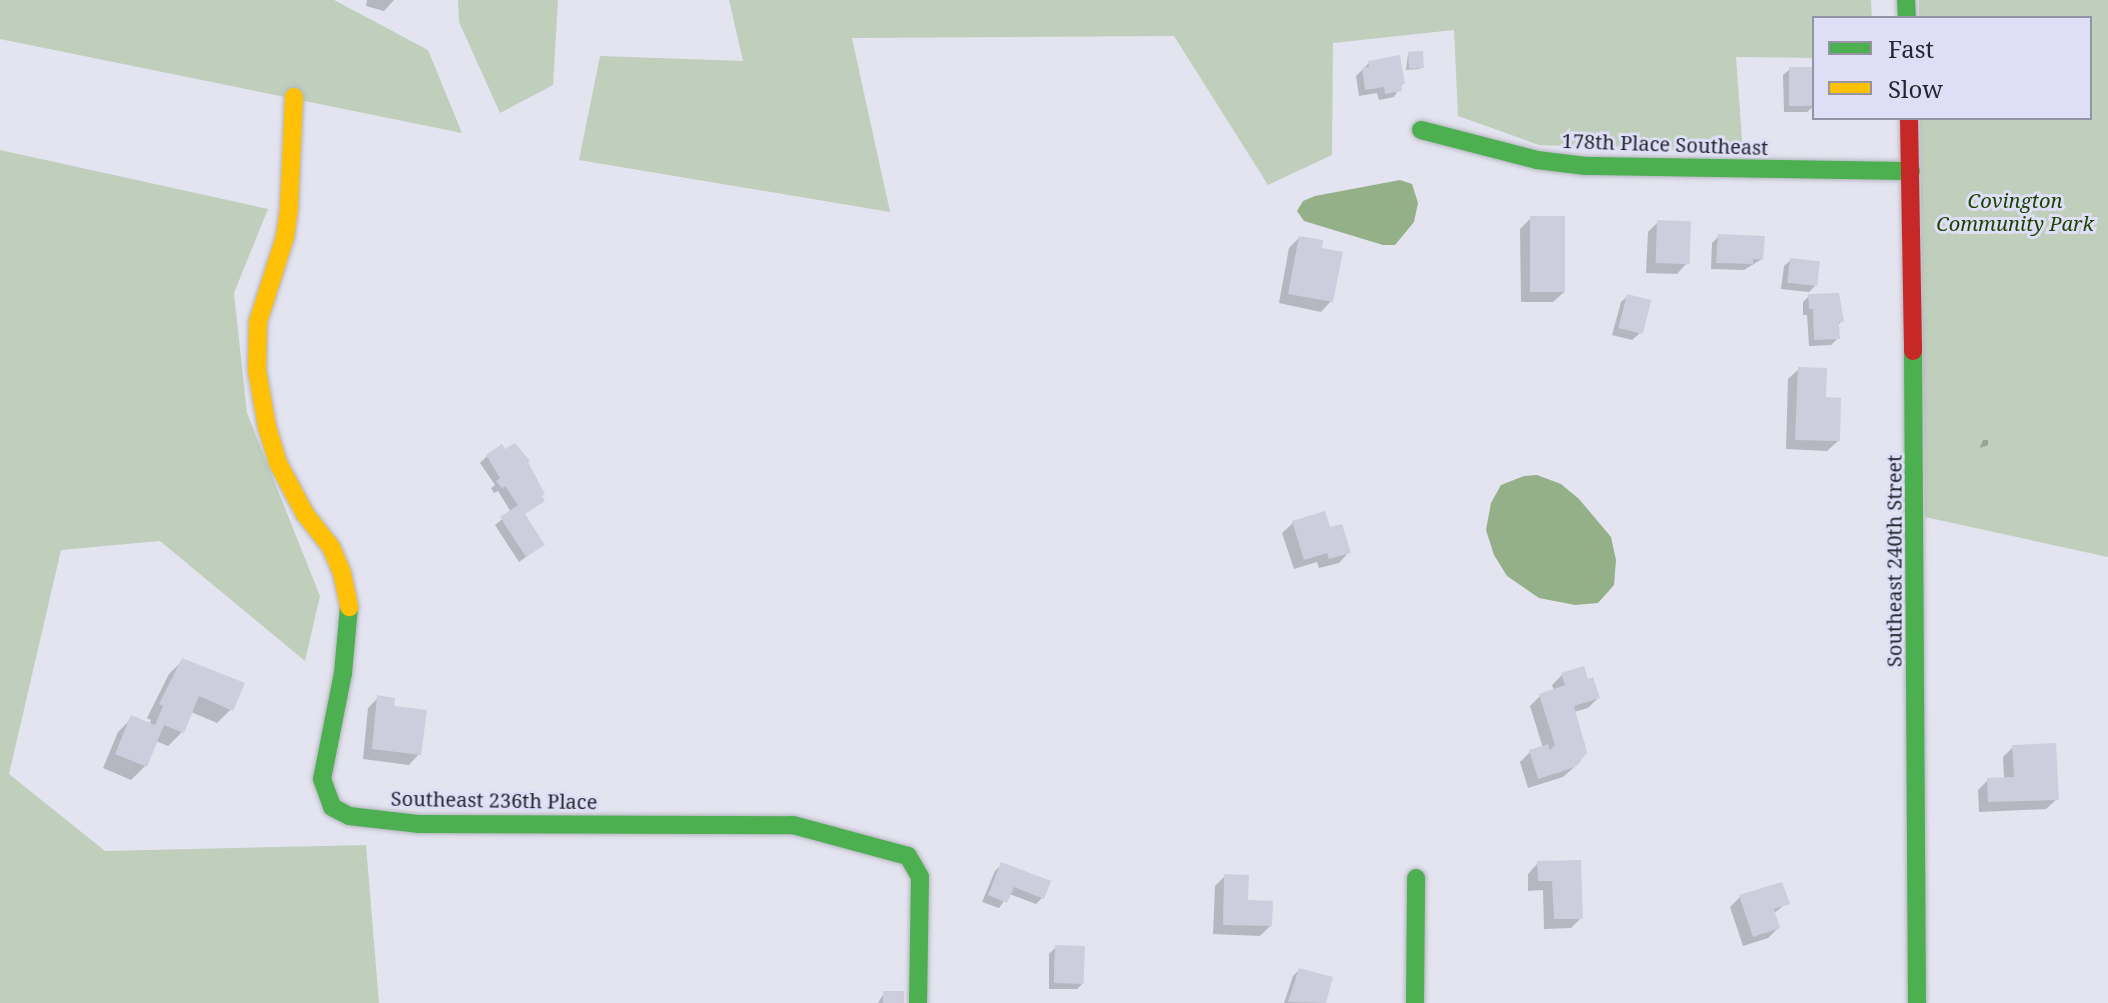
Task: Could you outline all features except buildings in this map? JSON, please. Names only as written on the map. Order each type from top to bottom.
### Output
[{"type":"street","name":"Southeast 236th Place","points":[[294,97],[289,209],[285,237],[258,322],[257,370],[267,427],[278,463],[305,514],[331,547],[342,573],[349,607],[343,673],[322,779],[332,807],[349,816],[418,824],[793,825],[908,856],[920,877],[918,1003]]},
{"type":"street","name":"Southeast 240th Street","points":[[1909,120],[1916,516],[1917,1003]]},
{"type":"street","name":"178th Place Southeast","points":[[1421,130],[1537,160],[1586,166],[1911,171]]},
{"type":"street","points":[[1415,1003],[1416,878]]},
{"type":"green space","points":[[0,0],[334,0],[428,50],[462,133],[0,39]]},
{"type":"green space","points":[[458,0],[558,0],[553,85],[500,113],[459,22]]},
{"type":"green space","points":[[729,0],[1871,0],[1872,16],[1812,16],[1812,58],[1736,57],[1743,153],[1539,145],[1458,116],[1454,30],[1333,43],[1332,155],[1268,185],[1174,36],[852,38],[890,212],[579,160],[600,56],[743,61]]},
{"type":"green space","name":"Covington Community Park","points":[[1919,0],[2108,0],[2108,557],[1925,517],[1920,120],[2092,120],[2092,16],[1919,16]]},
{"type":"green space","points":[[0,150],[268,209],[234,293],[247,413],[320,596],[305,661],[160,541],[61,550],[9,774],[105,851],[366,845],[379,1003],[0,1003]]},
{"type":"shaded area","points":[[1400,180],[1412,184],[1418,203],[1414,222],[1395,245],[1383,245],[1304,221],[1297,211],[1303,201],[1315,196]]},
{"type":"shaded area","points":[[1537,475],[1561,484],[1579,499],[1611,537],[1616,560],[1614,585],[1598,603],[1575,605],[1539,598],[1507,576],[1494,555],[1486,530],[1491,503],[1501,485],[1524,476]]},
{"type":"traffic: fast","points":[[1906,0],[1907,16]]},
{"type":"traffic: fast","points":[[1421,130],[1537,160],[1586,166],[1911,171]]},
{"type":"traffic: fast","points":[[1913,351],[1917,1003]]},
{"type":"traffic: fast","points":[[349,607],[343,673],[322,779],[332,807],[349,816],[418,824],[793,825],[908,856],[920,877],[918,1003]]},
{"type":"traffic: fast","points":[[1415,1003],[1416,878]]},
{"type":"traffic: slow","points":[[294,97],[289,209],[285,237],[258,322],[257,370],[267,427],[278,463],[305,514],[331,547],[342,573],[349,607]]},
{"type":"traffic: jam","points":[[1909,120],[1913,351]]}]
